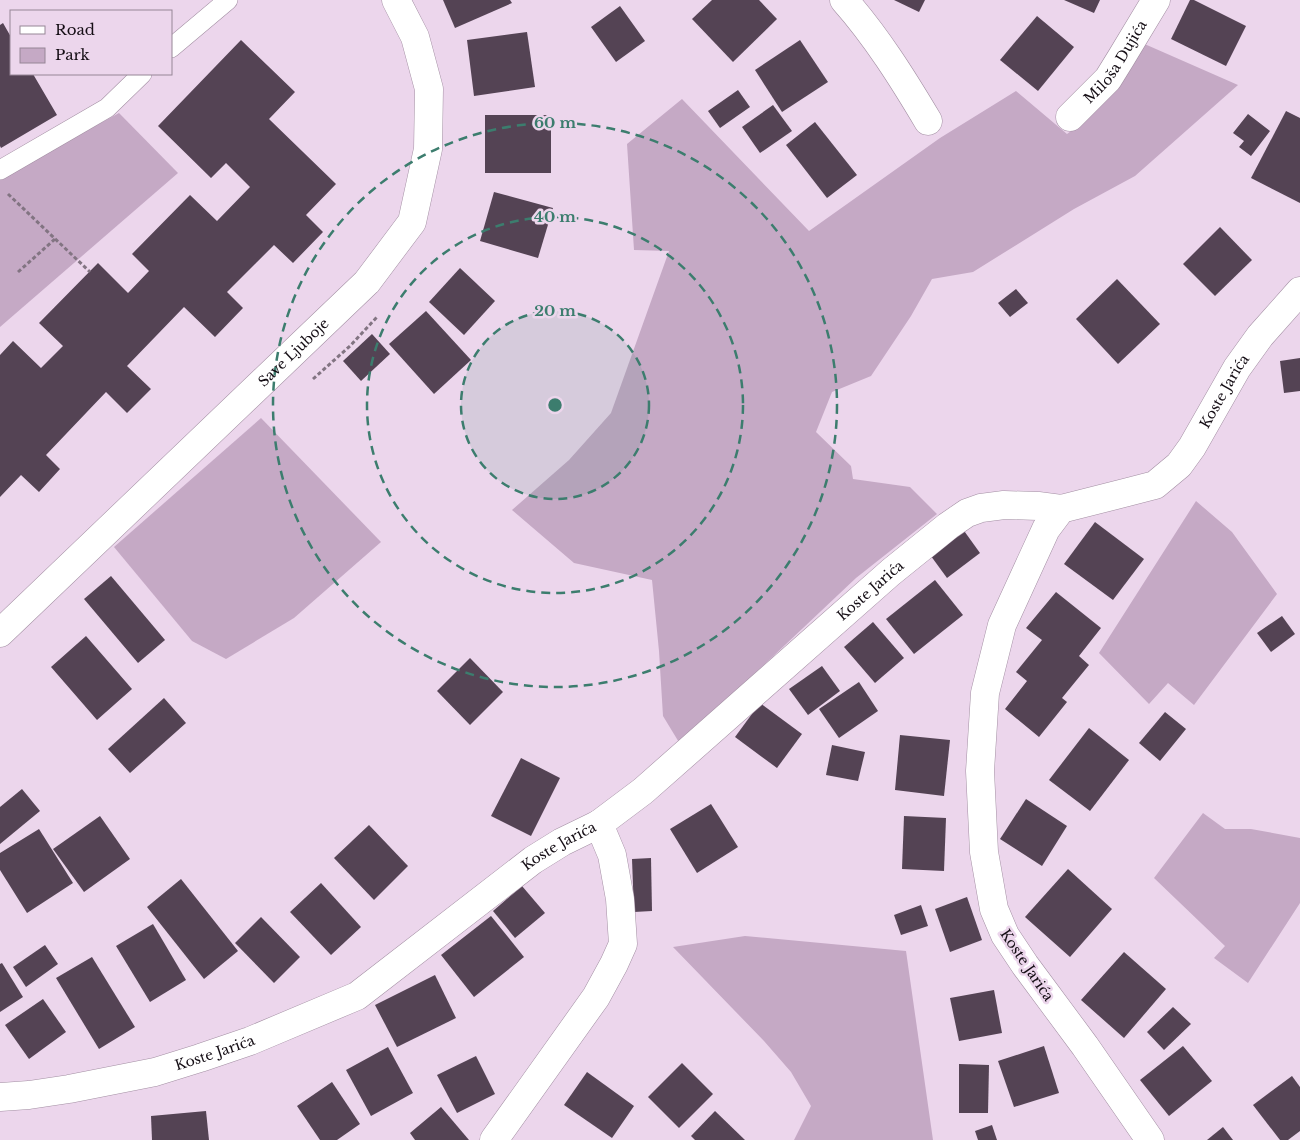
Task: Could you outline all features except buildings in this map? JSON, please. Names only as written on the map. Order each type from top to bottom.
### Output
[{"type":"street","name":"Save Ljuboje","points":[[0,633],[367,282],[412,222],[428,149],[429,89],[415,37],[396,0]]},
{"type":"street","points":[[844,0],[888,58],[928,121]]},
{"type":"street","name":"Miloša Dujića","points":[[1070,117],[1108,79],[1156,0]]},
{"type":"street","name":"Koste Jarića","points":[[0,1097],[69,1089],[155,1072],[250,1041],[357,996],[533,860],[562,842],[599,824],[642,791],[891,572],[967,513],[981,508],[1004,505],[1061,508],[1155,485],[1179,465],[1192,447],[1237,368],[1260,336],[1300,291]]},
{"type":"street","name":"Koste Jarića","points":[[1061,508],[1046,530],[1002,625],[985,694],[980,771],[984,852],[994,908],[1005,935],[1150,1140]]},
{"type":"street","points":[[494,1140],[596,997],[623,944],[620,899],[612,855],[599,824]]},
{"type":"lane","points":[[172,47],[228,0]]},
{"type":"lane","points":[[0,170],[107,108],[141,75]]},
{"type":"path","points":[[7,193],[90,272]]},
{"type":"path","points":[[18,272],[55,239]]},
{"type":"green space","points":[[1140,42],[1238,85],[1135,176],[1074,209],[973,272],[932,279],[911,316],[871,376],[832,392],[816,432],[851,466],[853,479],[910,487],[937,514],[856,578],[680,744],[663,716],[652,580],[574,563],[512,510],[569,460],[611,413],[669,251],[634,250],[627,144],[682,99],[809,231],[940,138],[1016,91],[1067,134],[1088,118]]},
{"type":"green space","points":[[119,113],[178,173],[0,327],[0,178]]},
{"type":"green space","points":[[261,418],[381,542],[294,618],[226,659],[192,641],[114,547]]},
{"type":"green space","points":[[1196,501],[1232,532],[1277,594],[1194,705],[1168,683],[1149,704],[1099,653]]},
{"type":"green space","points":[[1203,813],[1225,829],[1251,829],[1300,838],[1300,903],[1248,983],[1214,958],[1225,946],[1154,878]]},
{"type":"green space","points":[[745,936],[906,951],[933,1140],[794,1140],[811,1106],[791,1072],[764,1041],[673,947]]}]
